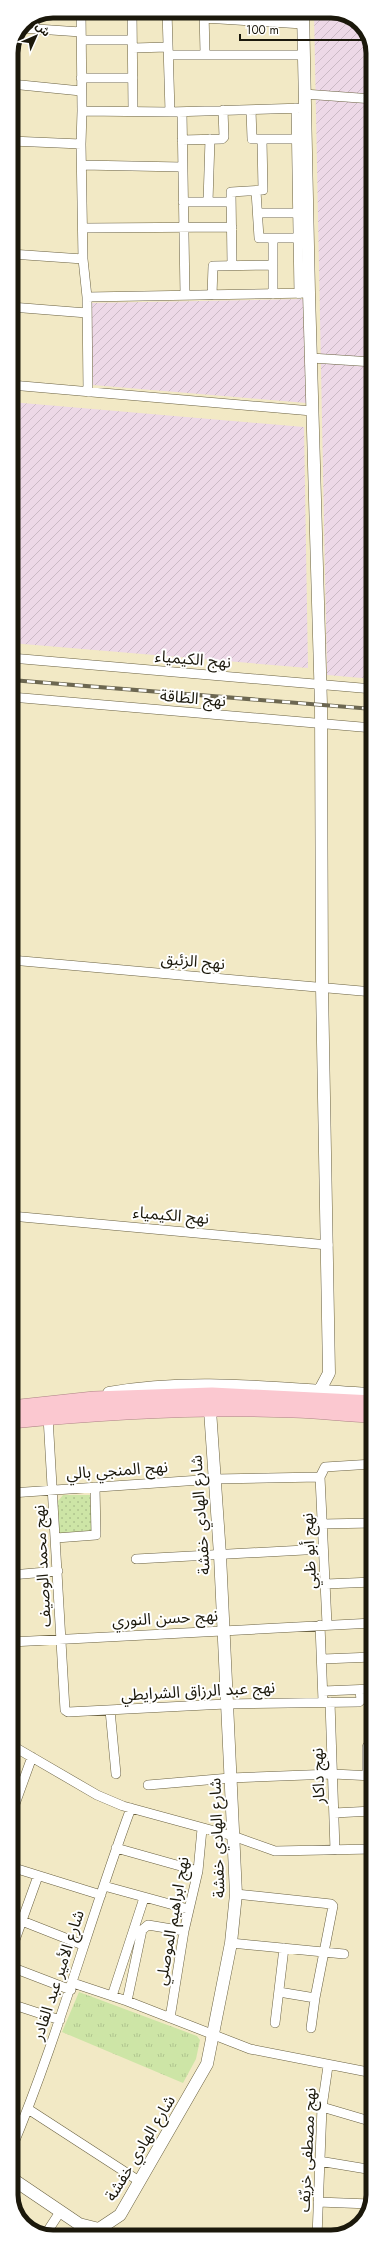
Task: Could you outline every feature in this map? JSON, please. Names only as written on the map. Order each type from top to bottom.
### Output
[{"type":"highway","points":[[18,1407],[94,1399],[212,1395],[366,1403]]},
{"type":"highway","points":[[18,1420],[210,1410],[293,1410],[366,1415]]},
{"type":"street","points":[[81,18],[80,91],[82,112],[80,144],[84,228],[83,259],[87,297],[88,392]]},
{"type":"street","points":[[132,18],[133,111]]},
{"type":"street","points":[[167,18],[170,112]]},
{"type":"street","points":[[204,18],[206,54]]},
{"type":"street","points":[[237,18],[303,24]]},
{"type":"street","points":[[303,18],[304,94],[297,139],[298,238],[311,358],[321,685],[322,987],[328,1245],[328,1372],[320,1390]]},
{"type":"street","points":[[27,29],[169,51],[206,54],[303,55]]},
{"type":"street","points":[[81,78],[133,78]]},
{"type":"street","points":[[18,85],[80,91]]},
{"type":"street","points":[[304,94],[366,98]]},
{"type":"street","points":[[82,112],[182,112],[301,108]]},
{"type":"street","points":[[301,108],[304,294]]},
{"type":"street","points":[[182,140],[222,139],[224,137],[224,110]]},
{"type":"street","points":[[251,110],[251,137],[253,139],[297,139]]},
{"type":"street","points":[[182,112],[185,295]]},
{"type":"street","points":[[208,202],[210,140]]},
{"type":"street","points":[[232,265],[232,191],[263,190],[262,140]]},
{"type":"street","points":[[18,141],[80,144]]},
{"type":"street","points":[[82,165],[182,167]]},
{"type":"street","points":[[256,191],[258,236],[260,239],[298,238]]},
{"type":"street","points":[[183,202],[231,202]]},
{"type":"street","points":[[258,213],[298,213]]},
{"type":"street","points":[[84,228],[232,227]]},
{"type":"street","points":[[273,239],[274,294]]},
{"type":"street","points":[[18,254],[83,259]]},
{"type":"street","points":[[212,295],[212,267],[232,265],[273,265]]},
{"type":"street","points":[[87,297],[304,294]]},
{"type":"street","points":[[18,308],[87,313]]},
{"type":"street","points":[[311,358],[366,362]]},
{"type":"street","points":[[18,386],[312,411]]},
{"type":"street","name":"نهج الكيمياء","points":[[18,659],[366,688]]},
{"type":"street","name":"نهج الطاقة","points":[[18,698],[366,727]]},
{"type":"street","name":"نهج الزئبق","points":[[18,961],[366,991]]},
{"type":"street","name":"نهج الكيمياء","points":[[18,1217],[328,1245]]},
{"type":"street","points":[[328,1372],[343,1392]]},
{"type":"street","points":[[94,1399],[117,1392],[156,1387],[215,1386],[320,1390],[366,1394]]},
{"type":"street","name":"شارع الهادي خفشة","points":[[99,2229],[120,2214],[201,2077],[207,2064],[214,2036],[231,1943],[236,1894],[220,1555],[210,1410]]},
{"type":"street","name":"نهج محمد الوصيف","points":[[48,1418],[58,1571],[63,1707],[68,1712]]},
{"type":"street","points":[[320,1477],[325,1467],[366,1464]]},
{"type":"street","name":"نهج المنجي بالي","points":[[18,1492],[215,1479],[320,1477]]},
{"type":"street","name":"نهج أبو ظبي","points":[[320,1477],[326,1584],[323,1659],[323,1691],[326,1701]]},
{"type":"street","points":[[56,1538],[96,1535],[95,1487]]},
{"type":"street","points":[[322,1524],[366,1523]]},
{"type":"street","points":[[136,1559],[323,1549]]},
{"type":"street","points":[[18,1574],[58,1571]]},
{"type":"street","points":[[326,1584],[366,1582]]},
{"type":"street","name":"نهج حسن النوري","points":[[18,1641],[60,1638],[366,1623]]},
{"type":"street","points":[[323,1659],[366,1657]]},
{"type":"street","name":"نهج عبد الرزاق الشرايطي","points":[[68,1712],[226,1704],[326,1701],[359,1702],[361,1700],[360,1690]]},
{"type":"street","points":[[323,1691],[366,1690]]},
{"type":"street","name":"نهج داكار","points":[[326,1701],[333,1774],[335,1850]]},
{"type":"street","points":[[110,1710],[116,1774]]},
{"type":"street","points":[[18,1749],[97,1795],[123,1806],[202,1829],[233,1836],[281,1852],[366,1849]]},
{"type":"street","points":[[18,1796],[32,1757]]},
{"type":"street","points":[[148,1785],[230,1778],[333,1774],[366,1776]]},
{"type":"street","name":"شارع الأمير عبد القادر","points":[[18,2133],[72,1986],[83,1945],[131,1808]]},
{"type":"street","points":[[334,1813],[366,1811]]},
{"type":"street","name":"نهج ابراهيم الموصلي","points":[[170,2018],[188,1909],[198,1871],[202,1829]]},
{"type":"street","points":[[116,1848],[198,1871]]},
{"type":"street","points":[[18,1869],[38,1876],[144,1898],[188,1909]]},
{"type":"street","points":[[18,1932],[38,1876]]},
{"type":"street","points":[[236,1894],[331,1904],[332,1906],[325,1952],[315,1998],[311,2028]]},
{"type":"street","points":[[112,1996],[144,1898]]},
{"type":"street","points":[[22,1921],[83,1945]]},
{"type":"street","points":[[127,2002],[142,1930],[148,1925],[184,1931]]},
{"type":"street","points":[[231,1943],[344,1954]]},
{"type":"street","points":[[275,2023],[284,1948]]},
{"type":"street","points":[[18,1969],[72,1986],[112,1996],[250,2049],[328,2066],[366,2072]]},
{"type":"street","points":[[279,1992],[315,1998]]},
{"type":"street","points":[[18,2007],[60,2020]]},
{"type":"street","name":"نهج مصطفى خريّف","points":[[317,2230],[322,2107],[328,2066]]},
{"type":"street","points":[[322,2107],[366,2120]]},
{"type":"street","points":[[28,2109],[139,2181]]},
{"type":"street","points":[[319,2161],[366,2169]]},
{"type":"street","points":[[18,2183],[79,2224],[99,2229]]},
{"type":"street","points":[[318,2202],[365,2204]]},
{"type":"street","points":[[49,2230],[60,2212]]},
{"type":"shaded area","points":[[314,18],[333,18],[349,23],[359,32],[366,48],[366,678],[327,675]]},
{"type":"shaded area","points":[[303,299],[306,403],[93,385],[91,303]]},
{"type":"shaded area","points":[[18,403],[304,427],[308,668],[18,644]]},
{"type":"green space","points":[[63,1495],[90,1495],[92,1529],[89,1533],[59,1533],[58,1501]]},
{"type":"green space","points":[[79,1992],[197,2036],[200,2040],[196,2059],[183,2083],[62,2032]]},
{"type":"railway","points":[[18,681],[366,708]]}]
